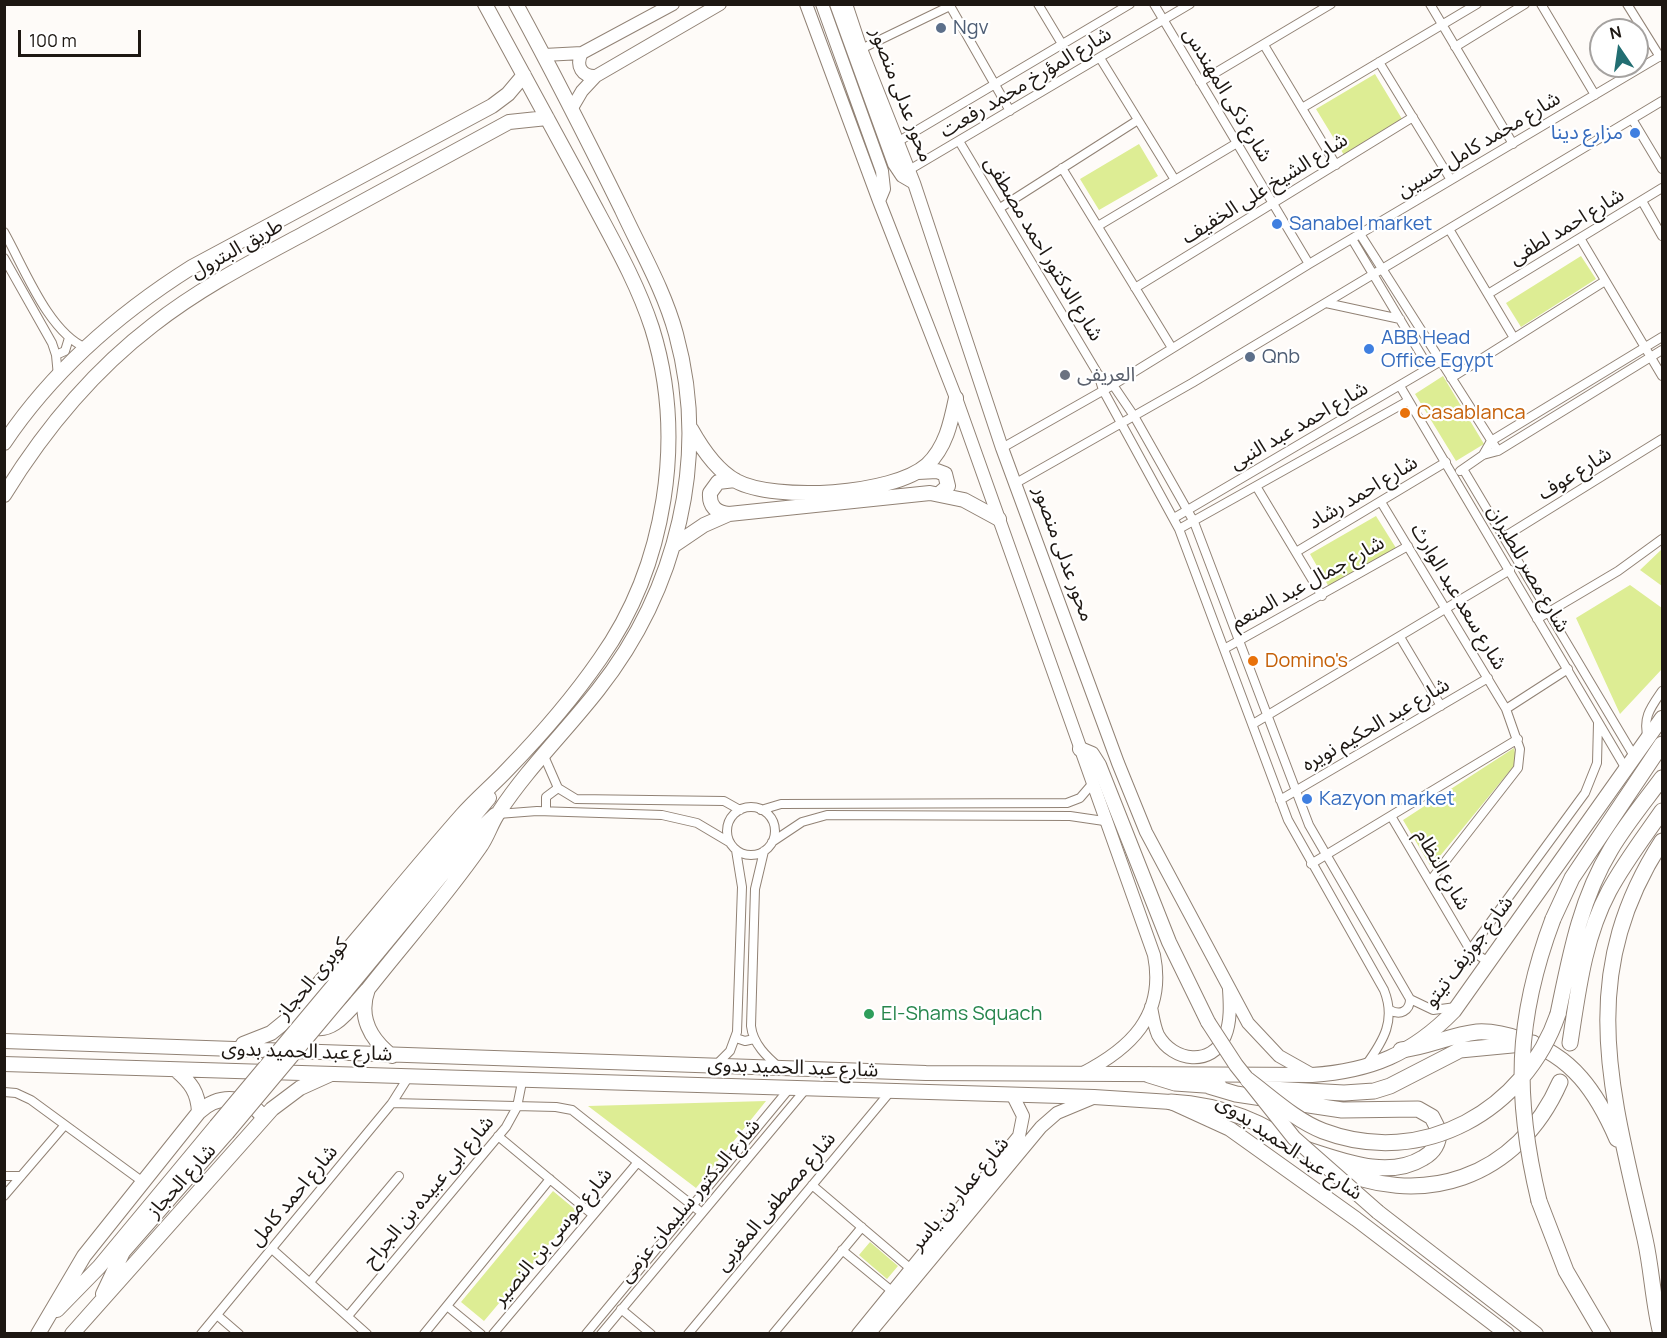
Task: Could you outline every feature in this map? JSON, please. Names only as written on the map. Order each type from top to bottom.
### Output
[{"type":"highway","name":"شارع جوزيف تيتو","points":[[1603,1334],[1566,1271],[1539,1201],[1523,1116],[1521,1065],[1530,994],[1553,919],[1572,878],[1655,741]]},
{"type":"highway","points":[[1248,1080],[1288,1112],[1322,1131],[1367,1141],[1413,1139],[1469,1122],[1502,1100],[1539,1056],[1558,1014],[1573,938],[1590,890],[1612,846],[1662,778]]},
{"type":"highway","points":[[1570,1042],[1581,969],[1598,916],[1622,869],[1662,810]]},
{"type":"highway","points":[[1661,1334],[1651,1266],[1627,1161],[1608,1053],[1607,1021],[1609,982],[1618,935],[1628,904],[1642,874],[1662,841]]},
{"type":"highway","points":[[1401,1050],[1478,1032],[1507,1035],[1533,1043],[1560,1058],[1584,1079],[1607,1115],[1627,1161]]},
{"type":"highway","points":[[1149,1075],[1175,1083],[1358,1094],[1390,1086],[1446,1055],[1460,1050],[1533,1043]]},
{"type":"highway","points":[[1171,1102],[1203,1105],[1237,1114],[1261,1124],[1312,1158],[1364,1180],[1401,1185],[1452,1182],[1492,1165],[1521,1142],[1544,1114],[1560,1082]]},
{"type":"highway","points":[[1209,1086],[1236,1094],[1342,1110],[1418,1109],[1432,1117],[1439,1131],[1433,1151],[1421,1160],[1399,1167],[1360,1165],[1296,1146]]},
{"type":"highway","points":[[1651,1266],[1662,1281]]},
{"type":"main road","points":[[230,1048],[272,1033],[300,1005],[460,817],[506,771],[589,675],[624,620],[641,580],[657,532],[668,456],[664,381],[645,307],[624,261],[486,4]]},
{"type":"main road","points":[[300,1005],[302,1016],[307,1023],[315,1028],[324,1028],[333,1025],[368,989],[480,848],[498,814],[598,690],[624,654],[655,596],[673,546],[688,480],[691,429],[681,354],[668,311],[651,270],[572,108],[516,4]]},
{"type":"main road","points":[[544,56],[582,54],[673,4]]},
{"type":"main road","points":[[572,108],[582,91],[596,76],[720,4]]},
{"type":"main road","points":[[806,4],[879,201],[956,398],[1046,644],[1104,821],[1154,955],[1157,983],[1151,1008],[1139,1031],[1124,1048],[1081,1074]]},
{"type":"main road","points":[[822,4],[882,171],[884,189],[879,201]]},
{"type":"main road","points":[[836,4],[894,164],[902,176],[914,183]]},
{"type":"main road","name":"محور عدلى منصور","points":[[846,4],[861,49],[914,183],[1002,448],[1136,807],[1160,859],[1248,1023],[1262,1040],[1288,1063],[1312,1075]]},
{"type":"main road","points":[[582,54],[579,60],[580,70],[589,76],[596,76]]},
{"type":"main road","name":"طريق البترول","points":[[4,443],[58,376],[86,348],[148,295],[217,254],[500,100],[524,75]]},
{"type":"main road","points":[[500,100],[511,108],[509,122]]},
{"type":"main road","name":"طريق البترول","points":[[4,495],[45,434],[100,371],[159,320],[230,274],[509,122],[547,118]]},
{"type":"main road","points":[[217,254],[230,274]]},
{"type":"main road","points":[[918,472],[934,457],[944,441],[956,398]]},
{"type":"main road","points":[[691,429],[714,462],[735,480]]},
{"type":"main road","points":[[939,494],[948,486],[945,474],[937,471],[918,472],[866,488],[824,493],[770,490],[735,480],[718,482],[710,492],[712,506],[722,514],[910,493],[939,494],[964,500],[999,519]]},
{"type":"main road","points":[[673,546],[704,525],[729,514]]},
{"type":"main road","name":"شارع جوزيف تيتو","points":[[1081,1074],[1312,1075],[1364,1068],[1431,1033],[1458,1006],[1490,963],[1634,756],[1655,741],[1662,718]]},
{"type":"main road","points":[[1080,748],[1092,754],[1100,765],[1169,942],[1208,1022],[1273,1113],[1311,1156],[1378,1212],[1536,1334]]},
{"type":"main road","name":"كوبرى الحجاز","points":[[340,989],[492,794],[506,771]]},
{"type":"main road","name":"كوبرى الحجاز","points":[[100,1302],[108,1280],[123,1252],[222,1129],[478,831],[498,814]]},
{"type":"main road","points":[[1151,1008],[1155,1028],[1167,1047],[1185,1058],[1203,1056],[1214,1051],[1226,1035],[1229,987]]},
{"type":"main road","points":[[368,989],[364,1008],[367,1024],[374,1039],[392,1056]]},
{"type":"main road","name":"شارع عبد الحميد بدوى","points":[[4,1041],[926,1073],[1081,1074]]},
{"type":"main road","name":"شارع عبد الحميد بدوى","points":[[4,1064],[335,1073],[522,1082],[1094,1097],[1171,1102],[1199,1113],[1240,1135],[1356,1218],[1506,1334]]},
{"type":"main road","name":"شارع الحجاز","points":[[38,1334],[84,1256],[199,1112],[193,1086],[176,1070]]},
{"type":"main road","name":"شارع الحجاز","points":[[72,1334],[264,1118],[290,1094],[335,1073]]},
{"type":"main road","name":"شارع عمار بن ياسر","points":[[858,1334],[1019,1136],[1023,1121],[1020,1107],[1013,1095]]},
{"type":"main road","name":"شارع عمار بن ياسر","points":[[869,1334],[1041,1127],[1057,1113],[1094,1097]]},
{"type":"main road","points":[[199,1112],[218,1100],[233,1099],[254,1107],[264,1118]]},
{"type":"main road","points":[[1023,1121],[1034,1119],[1041,1127]]},
{"type":"main road","name":"كوبرى الحجاز","points":[[50,1316],[88,1280],[222,1129]]},
{"type":"street","points":[[1038,4],[1062,44]]},
{"type":"street","name":"شارع المؤرخ محمد رفعت","points":[[899,141],[1130,4]]},
{"type":"street","name":"شارع ذكى المهندس","points":[[1154,4],[1309,264]]},
{"type":"street","name":"شارع المؤرخ محمد رفعت","points":[[909,170],[1190,4]]},
{"type":"street","points":[[1200,82],[1331,4]]},
{"type":"street","points":[[1430,4],[1513,144]]},
{"type":"street","points":[[1302,108],[1477,4]]},
{"type":"street","points":[[1455,47],[1525,4]]},
{"type":"street","points":[[1541,4],[1595,95]]},
{"type":"street","points":[[1627,4],[1661,56]]},
{"type":"street","points":[[861,49],[949,5],[1010,111]]},
{"type":"street","points":[[1264,45],[1336,165]]},
{"type":"street","name":"شارع محمد كامل حسين","points":[[1002,448],[1661,56]]},
{"type":"street","points":[[1100,58],[1175,180]]},
{"type":"street","points":[[1379,62],[1451,180]]},
{"type":"street","points":[[1016,483],[1326,303],[1662,101]]},
{"type":"street","name":"شارع الشيخ على الخفيف","points":[[1135,288],[1413,117]]},
{"type":"street","points":[[1632,119],[1662,169]]},
{"type":"street","points":[[1000,208],[1138,120]]},
{"type":"street","name":"شارع الدكتور احمد مصطفى","points":[[959,141],[1098,374],[1103,390],[1174,518],[1280,800],[1311,864],[1365,953],[1384,990],[1390,1010]]},
{"type":"street","points":[[1098,226],[1237,143]]},
{"type":"street","points":[[1062,168],[1172,348]]},
{"type":"street","name":"شارع احمد لطفى","points":[[1488,294],[1662,188]]},
{"type":"street","points":[[1642,201],[1662,236]]},
{"type":"street","points":[[1449,228],[1514,338]]},
{"type":"street","points":[[4,232],[56,324],[69,339],[86,348]]},
{"type":"street","points":[[1356,236],[1382,268],[1498,451]]},
{"type":"street","points":[[1356,236],[1373,274],[1430,368]]},
{"type":"street","points":[[1580,238],[1662,376]]},
{"type":"street","points":[[4,258],[56,355],[58,376]]},
{"type":"street","points":[[1451,378],[1605,281]]},
{"type":"street","points":[[1326,303],[1400,319]]},
{"type":"street","points":[[1483,455],[1491,441],[1662,337]]},
{"type":"street","points":[[56,355],[65,351],[69,339]]},
{"type":"street","points":[[1453,474],[1483,455],[1498,451],[1662,350]]},
{"type":"street","name":"شارع احمد عبد النبى","points":[[1174,518],[1441,361]]},
{"type":"street","name":"شارع الدكتور احمد مصطفى","points":[[1098,374],[1113,384],[1134,416],[1194,522],[1295,792],[1326,855],[1410,999]]},
{"type":"street","name":"شارع مصر للطيران","points":[[1400,386],[1626,769]]},
{"type":"street","name":"شارع احمد عبد النبى","points":[[1179,529],[1408,401]]},
{"type":"street","name":"شارع عوف","points":[[1504,537],[1662,439]]},
{"type":"street","name":"شارع احمد رشاد","points":[[1296,552],[1446,462]]},
{"type":"street","name":"شارع مصر للطيران","points":[[1463,469],[1634,756]]},
{"type":"street","points":[[1256,486],[1322,596]]},
{"type":"street","name":"شارع سعد عبد الوارث","points":[[1381,502],[1506,709],[1518,739]]},
{"type":"street","points":[[1537,619],[1618,571],[1662,539]]},
{"type":"street","name":"شارع جمال عبد المنعم","points":[[1224,649],[1408,546]]},
{"type":"street","points":[[1253,724],[1510,570]]},
{"type":"street","points":[[1400,637],[1442,706]]},
{"type":"street","points":[[1506,709],[1568,669]]},
{"type":"street","name":"شارع عبد الحكيم نويره","points":[[1280,800],[1488,678]]},
{"type":"street","points":[[1655,741],[1645,728],[1646,718],[1662,691]]},
{"type":"street","points":[[1470,950],[1585,793],[1594,773],[1598,753],[1597,719]]},
{"type":"street","points":[[1311,864],[1518,739],[1521,758],[1518,768],[1430,881]]},
{"type":"street","points":[[544,756],[558,788],[581,800],[724,801],[740,810]]},
{"type":"street","points":[[761,810],[781,804],[1062,803],[1076,801],[1092,784]]},
{"type":"street","points":[[546,812],[546,797],[558,788]]},
{"type":"street","points":[[1076,801],[1080,806],[1078,816]]},
{"type":"street","points":[[729,842],[727,826],[732,817],[740,810],[751,807],[770,816],[774,826],[772,842]]},
{"type":"street","points":[[498,814],[546,812],[674,816],[697,823],[729,842],[736,850],[750,855],[764,851]]},
{"type":"street","points":[[781,1068],[754,1039],[751,1021],[754,889],[764,851],[772,842],[802,822],[827,815],[1078,816],[1104,821]]},
{"type":"street","name":"شارع النظام","points":[[1391,816],[1470,950],[1490,963]]},
{"type":"street","points":[[715,1066],[730,1051],[736,1038],[742,887],[736,850]]},
{"type":"street","points":[[1364,1068],[1386,1034],[1390,1010],[1397,1013],[1404,1012],[1409,1006],[1410,999],[1433,1010],[1458,1006]]},
{"type":"street","points":[[736,1038],[745,1041],[754,1039]]},
{"type":"street","name":"شارع احمد كامل","points":[[201,1334],[392,1103],[409,1076]]},
{"type":"street","name":"شارع ابى عبيده بن الجراح","points":[[348,1316],[498,1136],[517,1107],[522,1082]]},
{"type":"street","name":"شارع الدكتور سليمان عزمى","points":[[586,1334],[789,1089]]},
{"type":"street","name":"شارع الدكتور سليمان عزمى","points":[[601,1334],[805,1090]]},
{"type":"street","points":[[4,1092],[32,1100],[64,1126],[143,1182]]},
{"type":"street","name":"شارع مصطفى المغربى","points":[[688,1334],[890,1092]]},
{"type":"street","points":[[392,1103],[556,1107],[572,1110],[702,1213]]},
{"type":"street","points":[[4,1196],[64,1126]]},
{"type":"street","points":[[498,1136],[593,1215]]},
{"type":"street","name":"شارع موسى بن النصير","points":[[493,1334],[638,1162]]},
{"type":"street","points":[[4,1176],[21,1176]]},
{"type":"street","points":[[310,1282],[399,1176]]},
{"type":"street","name":"شارع موسى بن النصير","points":[[424,1334],[550,1179]]},
{"type":"street","points":[[812,1185],[911,1269]]},
{"type":"street","points":[[773,1334],[862,1227]]},
{"type":"street","points":[[272,1249],[368,1334]]},
{"type":"street","points":[[842,1251],[893,1292]]},
{"type":"street","points":[[447,1306],[481,1334]]},
{"type":"street","points":[[621,1309],[651,1334]]},
{"type":"street","points":[[217,1315],[239,1334]]},
{"type":"green space","points":[[1375,74],[1402,119],[1344,155],[1316,109]]},
{"type":"green space","points":[[1139,144],[1158,176],[1099,210],[1080,179]]},
{"type":"green space","points":[[1581,256],[1596,279],[1521,327],[1506,303]]},
{"type":"green space","points":[[1443,376],[1484,444],[1456,461],[1415,394]]},
{"type":"green space","points":[[1376,516],[1396,548],[1329,587],[1310,554]]},
{"type":"green space","points":[[1662,549],[1662,586],[1640,570]]},
{"type":"green space","points":[[1630,585],[1662,608],[1662,669],[1620,714],[1576,618]]},
{"type":"green space","points":[[1514,748],[1517,762],[1431,867],[1403,820]]},
{"type":"green space","points":[[766,1101],[696,1188],[588,1106]]},
{"type":"green space","points":[[553,1191],[577,1211],[484,1321],[461,1302]]},
{"type":"green space","points":[[870,1242],[898,1266],[887,1279],[859,1255]]},
{"type":"place","name":"Ngv","points":[[941,28]]},
{"type":"place","name":"مزارع دينا","points":[[1635,133]]},
{"type":"place","name":"Sanabel market","points":[[1277,224]]},
{"type":"place","name":"ABB Head Office Egypt","points":[[1369,349]]},
{"type":"place","name":"Qnb","points":[[1250,357]]},
{"type":"place","name":"العريفى","points":[[1065,375]]},
{"type":"place","name":"Casablanca","points":[[1405,413]]},
{"type":"place","name":"Domino's","points":[[1253,661]]},
{"type":"place","name":"Kazyon market","points":[[1307,799]]},
{"type":"place","name":"El-Shams Squach","points":[[869,1014]]}]
